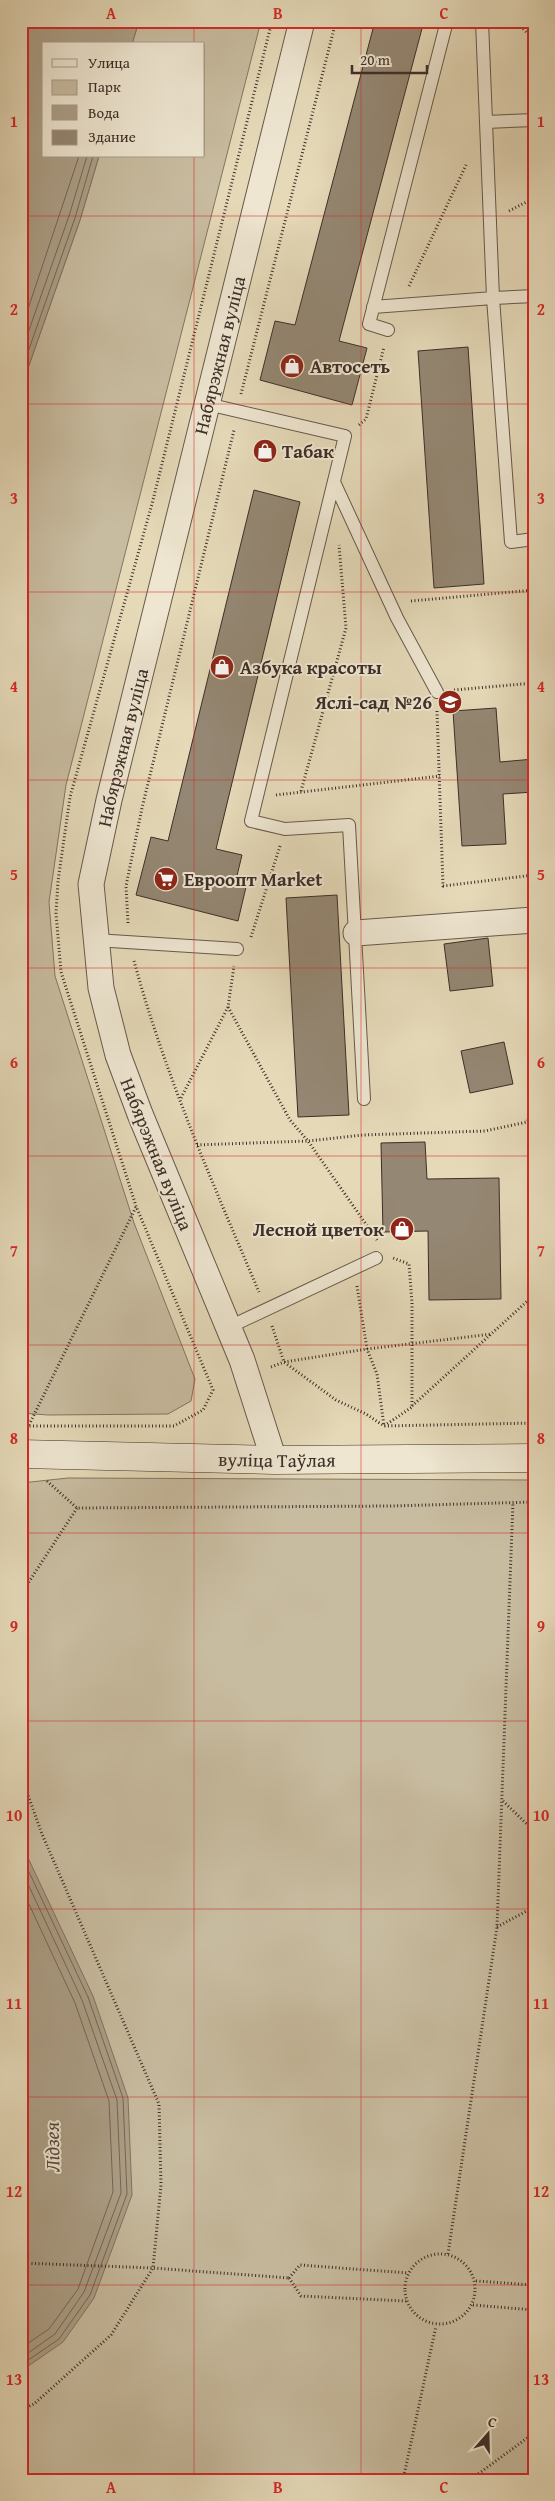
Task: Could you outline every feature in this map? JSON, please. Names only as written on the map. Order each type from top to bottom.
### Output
[{"type":"main road","name":"вуліца Таўлая","points":[[21,1454],[274,1460],[534,1458]]},
{"type":"street","name":"Набярэжная вуліца","points":[[274,1460],[229,1326],[140,1114],[118,1055],[101,988],[95,940],[92,884],[99,840],[302,21]]},
{"type":"street","points":[[356,933],[534,920]]},
{"type":"lane","points":[[388,330],[369,324],[447,21]]},
{"type":"lane","points":[[482,21],[493,298],[511,542],[534,540]]},
{"type":"lane","points":[[486,122],[534,120]]},
{"type":"lane","points":[[374,307],[534,296]]},
{"type":"lane","points":[[207,404],[345,436],[251,821],[286,830],[349,825],[364,1099]]},
{"type":"lane","points":[[334,482],[390,603],[437,692]]},
{"type":"lane","points":[[95,940],[237,949]]},
{"type":"lane","points":[[229,1326],[376,1258]]},
{"type":"path","points":[[336,21],[238,410],[142,808],[126,886],[128,942],[142,992],[197,1145],[266,1309],[284,1362],[336,1400],[366,1414],[384,1426],[534,1423]]},
{"type":"path","points":[[516,21],[534,40]]},
{"type":"path","points":[[400,305],[486,122]]},
{"type":"path","points":[[491,221],[534,198]]},
{"type":"path","points":[[345,436],[366,419],[388,330]]},
{"type":"path","points":[[301,791],[346,628],[339,540]]},
{"type":"path","points":[[390,603],[534,590]]},
{"type":"path","points":[[534,684],[437,692],[443,886],[534,875]]},
{"type":"path","points":[[258,797],[440,776]]},
{"type":"path","points":[[180,1099],[228,1008],[237,949],[251,939],[286,830]]},
{"type":"path","points":[[228,1008],[290,1120],[308,1141],[378,1241]]},
{"type":"path","points":[[197,1145],[308,1141],[363,1135],[485,1131],[527,1122],[534,1109]]},
{"type":"path","points":[[30,1425],[136,1206]]},
{"type":"path","points":[[409,1264],[412,1407]]},
{"type":"path","points":[[354,1268],[368,1349],[377,1374],[384,1426]]},
{"type":"path","points":[[384,1426],[412,1407],[534,1295]]},
{"type":"path","points":[[266,1369],[284,1362],[412,1343],[492,1334]]},
{"type":"path","points":[[21,1427],[30,1425],[174,1426],[203,1410],[213,1390]]},
{"type":"path","points":[[38,1480],[47,1481],[77,1508],[391,1506],[534,1502]]},
{"type":"path","points":[[448,2254],[497,1927],[503,1801],[512,1502]]},
{"type":"path","points":[[21,1594],[77,1508]]},
{"type":"path","points":[[21,1776],[42,1834],[114,1997],[158,2104],[162,2185],[153,2268],[111,2335],[34,2404],[21,2410]]},
{"type":"path","points":[[503,1801],[534,1831]]},
{"type":"path","points":[[497,1927],[534,1907]]},
{"type":"path","points":[[448,2254],[466,2263],[476,2281],[473,2305],[458,2321],[436,2326],[418,2317],[406,2301],[408,2273],[424,2256],[448,2254]]},
{"type":"path","points":[[21,2263],[153,2268],[289,2278]]},
{"type":"path","points":[[289,2278],[300,2264],[408,2273]]},
{"type":"path","points":[[289,2278],[301,2296],[406,2301]]},
{"type":"path","points":[[476,2281],[534,2285]]},
{"type":"path","points":[[473,2305],[534,2310]]},
{"type":"path","points":[[403,2480],[436,2326]]},
{"type":"path","points":[[470,2480],[534,2434]]},
{"type":"green space","points":[[139,21],[261,21],[66,785],[49,902],[55,976],[134,1223],[195,1379],[191,1401],[168,1414],[48,1415],[21,1413],[25,1393],[21,1367],[21,388],[80,220],[98,158],[205,158],[205,42],[133,42]]},
{"type":"green space","points":[[68,1478],[534,1480],[534,2480],[21,2480],[21,1483]]},
{"type":"water","points":[[21,21],[139,21],[133,42],[42,42],[42,158],[98,158],[80,220],[21,388]]},
{"type":"water","name":"Лідзея","points":[[21,1843],[93,1996],[128,2098],[132,2195],[94,2298],[63,2342],[21,2371]]},
{"type":"building","points":[[375,21],[424,21],[339,341],[367,348],[352,405],[260,380],[275,321],[295,325]]},
{"type":"building","points":[[468,347],[484,584],[434,588],[418,351]]},
{"type":"building","points":[[254,490],[300,502],[216,849],[242,855],[235,884],[246,887],[238,921],[136,895],[151,837],[168,841]]},
{"type":"building","points":[[496,708],[500,762],[534,759],[534,792],[503,794],[506,844],[462,846],[453,711]]},
{"type":"building","points":[[337,895],[349,1115],[298,1117],[286,898]]},
{"type":"building","points":[[488,938],[493,986],[450,991],[444,944]]},
{"type":"building","points":[[504,1042],[513,1084],[470,1093],[461,1051]]},
{"type":"building","points":[[425,1142],[427,1179],[499,1178],[501,1299],[429,1300],[428,1231],[383,1232],[381,1143]]},
{"type":"place","name":"Автосеть","points":[[292,366]]},
{"type":"place","name":"Табак","points":[[265,451]]},
{"type":"place","name":"Азбука красоты","points":[[222,667]]},
{"type":"place","name":"Яслі-сад №26","points":[[450,702]]},
{"type":"place","name":"Евроопт Market","points":[[166,879]]},
{"type":"place","name":"Лесной цветок","points":[[402,1229]]}]
